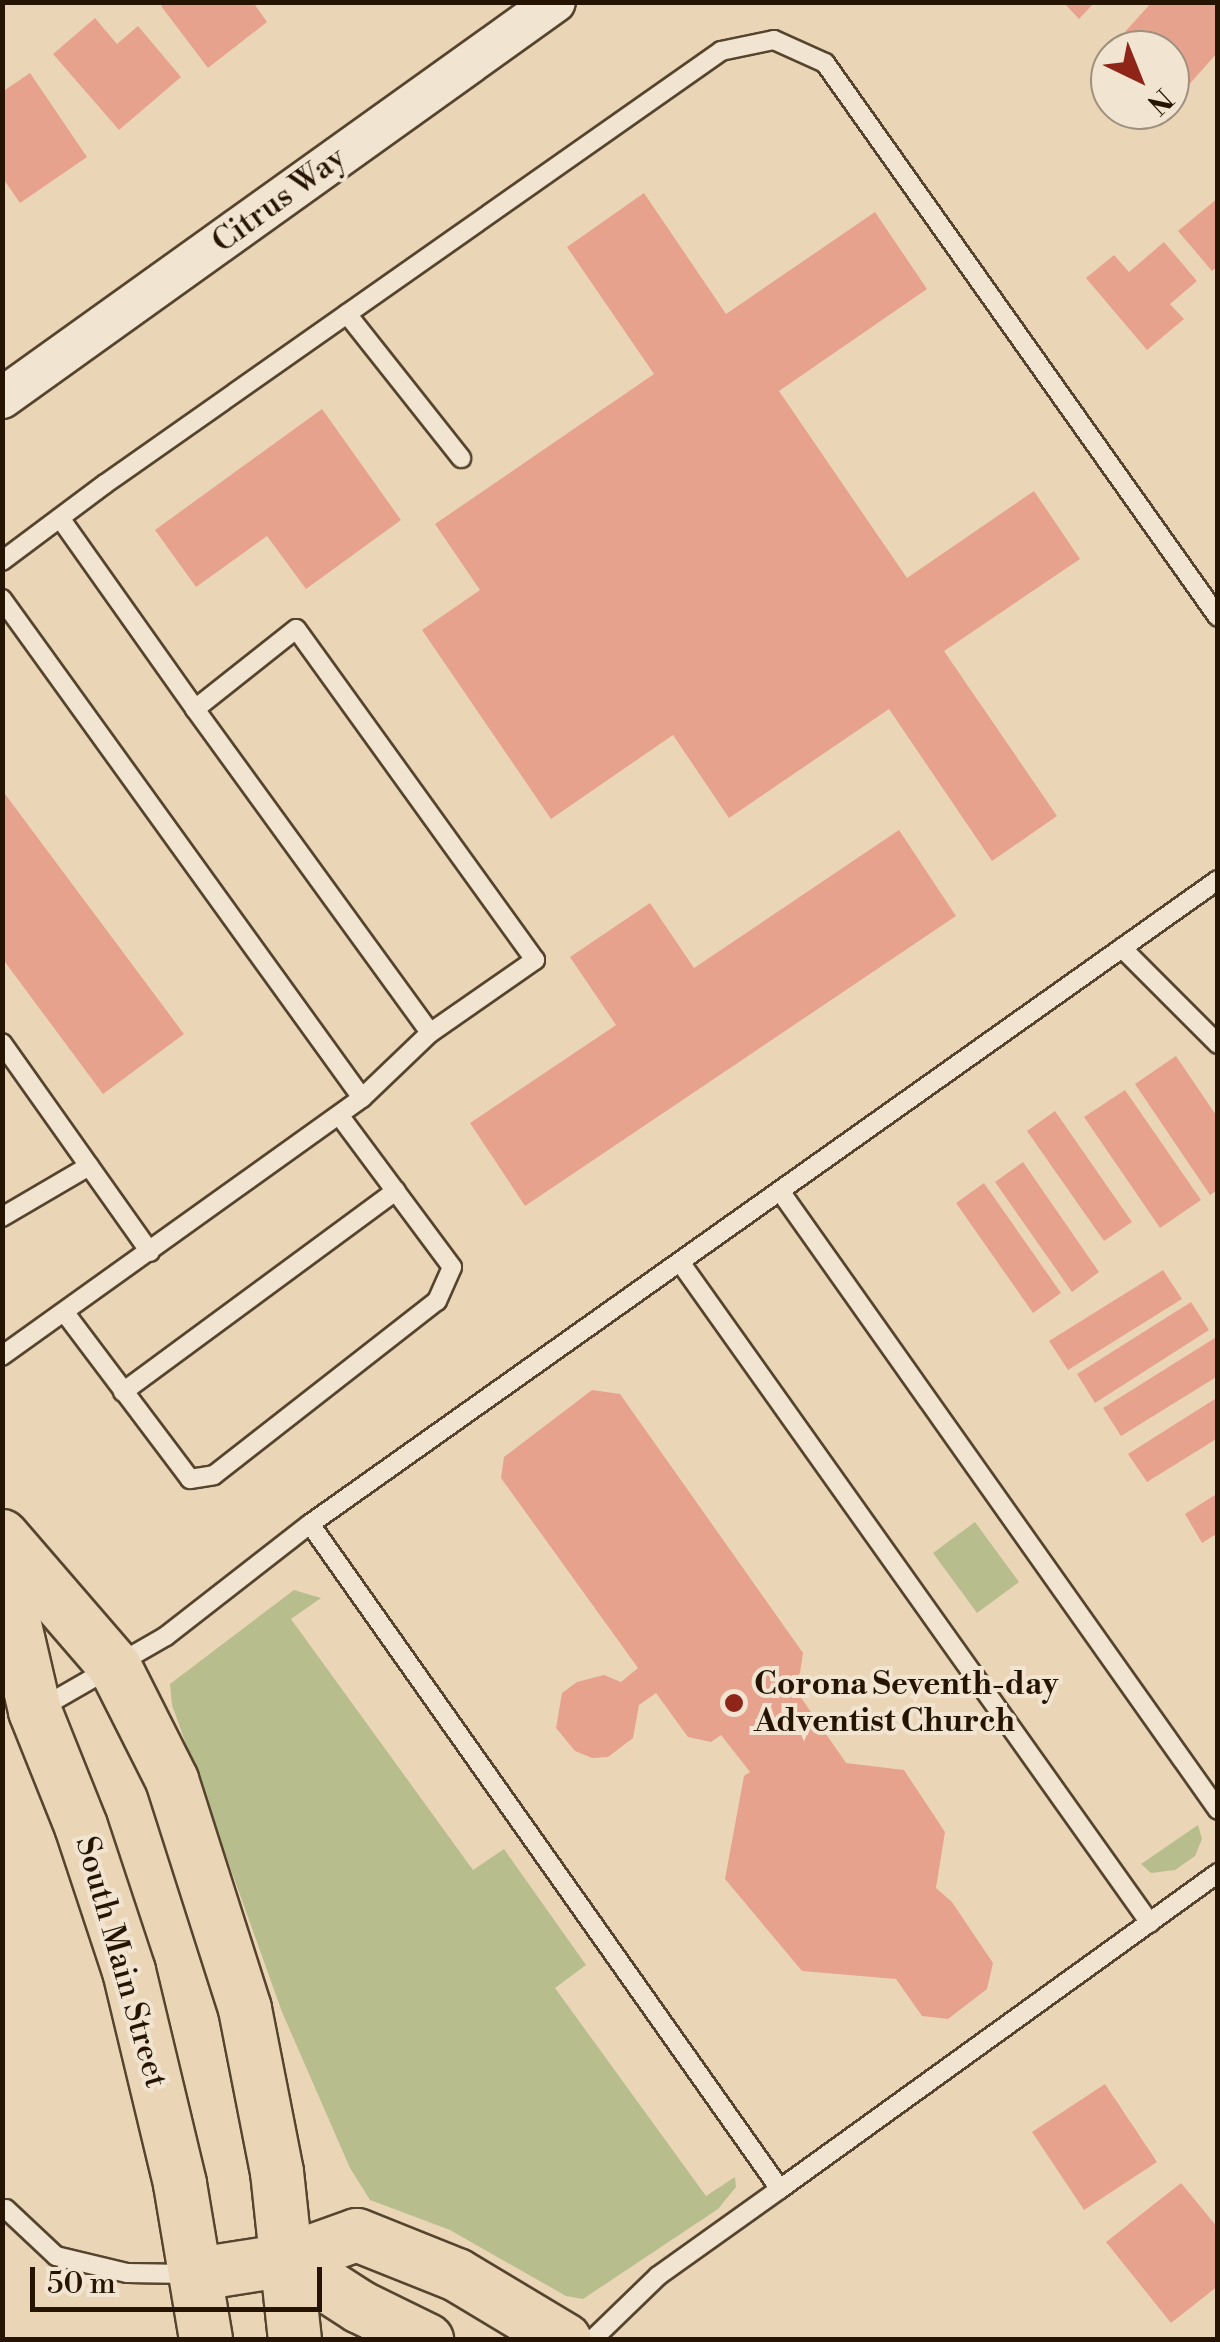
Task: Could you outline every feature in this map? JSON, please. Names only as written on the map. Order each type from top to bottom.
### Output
[{"type":"main road","points":[[2,1536],[115,1667],[172,1780],[245,2009],[277,2172],[296,2340]]},
{"type":"main road","name":"South Main Street","points":[[2,1569],[35,1711],[82,1826],[130,1971],[198,2274],[206,2340]]},
{"type":"main road","points":[[198,2274],[287,2260],[357,2235],[457,2275],[564,2340]]},
{"type":"main road","points":[[287,2260],[360,2307],[427,2340]]},
{"type":"street","name":"Citrus Way","points":[[2,398],[555,2]]},
{"type":"lane","points":[[2,561],[721,52],[774,40],[825,63],[1218,618]]},
{"type":"lane","points":[[346,314],[460,458]]},
{"type":"lane","points":[[60,518],[430,1032]]},
{"type":"lane","points":[[2,599],[362,1098]]},
{"type":"lane","points":[[2,1356],[340,1115],[430,1032],[535,960],[296,629],[195,709]]},
{"type":"lane","points":[[35,1711],[166,1636],[310,1524],[1218,880]]},
{"type":"lane","points":[[1122,948],[1218,1044]]},
{"type":"lane","points":[[2,1043],[150,1252]]},
{"type":"lane","points":[[65,1313],[190,1478],[214,1475],[436,1301],[452,1267],[340,1115]]},
{"type":"lane","points":[[2,1217],[89,1166]]},
{"type":"lane","points":[[780,1191],[1218,1810]]},
{"type":"lane","points":[[123,1392],[396,1192]]},
{"type":"lane","points":[[680,1262],[1150,1923]]},
{"type":"lane","points":[[310,1524],[780,2189]]},
{"type":"lane","points":[[592,2340],[658,2276],[1218,1873]]},
{"type":"lane","points":[[6,2209],[56,2256],[127,2273],[198,2274]]},
{"type":"green space","points":[[975,1522],[1019,1582],[977,1613],[933,1553]]},
{"type":"green space","points":[[294,1590],[321,1598],[291,1619],[473,1870],[504,1849],[586,1965],[555,1988],[706,2196],[735,2177],[736,2187],[718,2209],[583,2299],[566,2296],[450,2230],[370,2200],[350,2168],[282,2012],[172,1705],[170,1684]]},
{"type":"green space","points":[[1198,1825],[1202,1839],[1195,1856],[1175,1870],[1151,1873],[1141,1864]]},
{"type":"building","points":[[166,2],[253,2],[267,22],[208,68],[161,6]]},
{"type":"building","points":[[1063,2],[1095,2],[1079,19]]},
{"type":"building","points":[[1152,2],[1218,5],[1218,52],[1190,84],[1190,30],[1127,30]]},
{"type":"building","points":[[95,18],[117,44],[138,26],[181,77],[119,130],[53,54]]},
{"type":"building","points":[[30,73],[87,157],[20,203],[2,177],[2,92]]},
{"type":"building","points":[[644,193],[726,314],[875,212],[927,289],[779,391],[907,578],[1034,491],[1080,559],[944,651],[1057,816],[992,861],[889,709],[729,818],[673,735],[551,819],[422,630],[480,590],[435,524],[654,374],[567,247]]},
{"type":"building","points":[[1218,198],[1218,266],[1212,271],[1178,231]]},
{"type":"building","points":[[1164,242],[1197,281],[1170,304],[1184,319],[1147,350],[1086,278],[1114,255],[1129,272]]},
{"type":"building","points":[[322,409],[401,520],[306,589],[267,536],[196,587],[155,530]]},
{"type":"building","points":[[2,790],[184,1034],[103,1094],[2,958]]},
{"type":"building","points":[[899,830],[956,916],[525,1206],[470,1123],[616,1025],[570,957],[650,903],[694,968]]},
{"type":"building","points":[[1176,1056],[1218,1118],[1218,1190],[1210,1195],[1135,1084]]},
{"type":"building","points":[[1125,1090],[1201,1200],[1160,1228],[1084,1117]]},
{"type":"building","points":[[1055,1111],[1132,1222],[1104,1241],[1027,1131]]},
{"type":"building","points":[[1023,1162],[1099,1272],[1072,1292],[995,1182]]},
{"type":"building","points":[[984,1183],[1061,1293],[1033,1313],[956,1203]]},
{"type":"building","points":[[1163,1270],[1182,1299],[1068,1370],[1049,1341]]},
{"type":"building","points":[[1191,1302],[1209,1330],[1095,1403],[1077,1374]]},
{"type":"building","points":[[1218,1336],[1218,1376],[1121,1436],[1103,1408]]},
{"type":"building","name":"Corona Seventh-day Adventist Church","points":[[592,1390],[620,1394],[803,1653],[800,1673],[791,1683],[846,1763],[904,1770],[945,1832],[936,1888],[952,1902],[993,1963],[987,1989],[948,2019],[922,2016],[896,1979],[802,1971],[725,1879],[744,1776],[750,1772],[721,1735],[711,1742],[688,1737],[656,1693],[639,1705],[633,1738],[608,1757],[592,1758],[575,1751],[556,1728],[562,1693],[577,1682],[604,1675],[621,1682],[638,1668],[501,1478],[504,1457]]},
{"type":"building","points":[[1218,1397],[1218,1438],[1147,1482],[1128,1454]]},
{"type":"building","points":[[1218,1493],[1218,1533],[1202,1543],[1185,1514]]},
{"type":"building","points":[[1105,2084],[1157,2162],[1084,2210],[1032,2132]]},
{"type":"building","points":[[1181,2183],[1218,2228],[1218,2286],[1171,2323],[1106,2242]]},
{"type":"place","name":"Corona Seventh-day Adventist Church","points":[[734,1703]]}]
